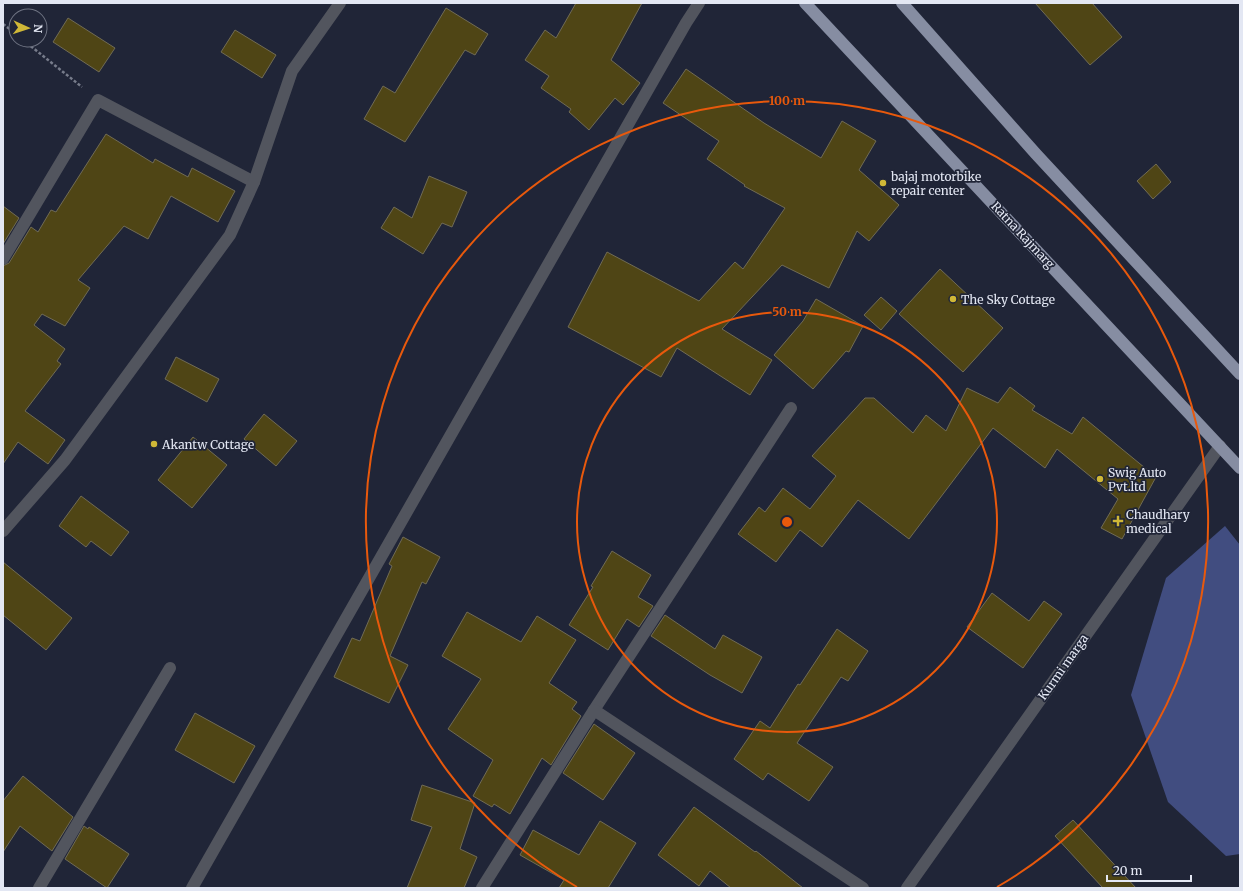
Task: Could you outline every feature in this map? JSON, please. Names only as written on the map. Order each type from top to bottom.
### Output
[{"type":"highway","name":"Ratna Rajmarg","points":[[805,3],[1240,468]]},
{"type":"highway","points":[[902,3],[1036,154],[1240,374]]},
{"type":"street","points":[[3,531],[65,460],[230,235],[254,182],[292,71],[340,3]]},
{"type":"street","points":[[192,888],[593,184],[699,3]]},
{"type":"street","points":[[3,260],[98,100],[254,182]]},
{"type":"street","points":[[482,888],[594,710],[791,408]]},
{"type":"street","name":"Kurmi marga","points":[[907,888],[1220,446]]},
{"type":"street","points":[[39,888],[170,668]]},
{"type":"street","points":[[594,710],[863,888]]},
{"type":"path","points":[[33,48],[98,100]]},
{"type":"shaded area","points":[[1225,526],[1240,545],[1240,854],[1226,856],[1168,802],[1131,695],[1166,578]]},
{"type":"building","points":[[576,3],[642,3],[611,60],[640,83],[623,105],[615,98],[589,130],[569,112],[571,109],[541,88],[549,76],[525,60],[545,30],[556,38]]},
{"type":"building","points":[[1035,3],[1092,3],[1122,37],[1090,65]]},
{"type":"building","points":[[446,8],[488,34],[475,55],[465,50],[405,142],[364,119],[383,86],[395,93]]},
{"type":"building","points":[[68,18],[115,48],[99,72],[53,42]]},
{"type":"building","points":[[235,30],[276,55],[262,78],[221,52]]},
{"type":"building","points":[[686,69],[764,123],[821,158],[842,121],[876,141],[859,170],[899,205],[869,241],[857,231],[829,288],[782,265],[722,329],[772,360],[750,395],[677,348],[661,377],[568,327],[607,252],[699,301],[735,262],[743,269],[785,208],[744,186],[745,185],[707,159],[719,141],[663,103]]},
{"type":"building","points":[[106,134],[153,163],[155,159],[188,177],[192,168],[235,191],[218,222],[171,196],[148,239],[124,226],[78,280],[90,288],[65,326],[42,314],[34,325],[65,349],[57,361],[61,364],[25,411],[65,440],[48,464],[18,442],[3,464],[3,266],[9,263],[31,227],[38,232],[51,210],[56,212]]},
{"type":"building","points":[[1156,164],[1171,182],[1153,199],[1137,181]]},
{"type":"building","points":[[429,176],[467,192],[452,227],[442,223],[423,254],[381,228],[394,207],[412,218]]},
{"type":"building","points":[[3,206],[19,218],[3,244]]},
{"type":"building","points":[[940,269],[1003,328],[963,372],[899,314]]},
{"type":"building","points":[[881,297],[897,311],[881,330],[864,315]]},
{"type":"building","points":[[816,299],[863,326],[849,352],[846,351],[813,389],[774,355],[803,321]]},
{"type":"building","points":[[176,357],[219,379],[207,402],[165,379]]},
{"type":"building","points":[[1010,387],[1035,406],[1032,410],[1072,434],[1083,417],[1156,477],[1122,539],[1101,528],[1118,499],[1057,449],[1045,468],[993,428],[909,539],[858,500],[822,547],[800,530],[776,562],[738,534],[759,507],[765,512],[783,488],[810,509],[836,476],[812,456],[865,398],[874,398],[913,433],[926,415],[946,431],[967,388],[998,403]]},
{"type":"building","points":[[264,414],[297,441],[276,466],[244,439]]},
{"type":"building","points":[[193,437],[227,465],[192,508],[158,480]]},
{"type":"building","points":[[81,496],[129,532],[111,556],[91,541],[86,547],[59,526]]},
{"type":"building","points":[[403,537],[440,557],[426,584],[422,582],[390,656],[408,665],[389,703],[334,677],[352,638],[360,641],[392,566],[389,564]]},
{"type":"building","points":[[612,551],[651,575],[638,597],[653,606],[639,627],[627,619],[608,650],[569,625],[593,587],[591,586]]},
{"type":"building","points":[[3,562],[72,618],[46,650],[3,615]]},
{"type":"building","points":[[992,593],[1029,621],[1044,601],[1062,614],[1023,668],[967,627]]},
{"type":"building","points":[[467,612],[521,642],[537,616],[576,640],[549,683],[577,702],[572,709],[581,716],[551,765],[542,758],[510,814],[494,804],[492,807],[473,796],[493,760],[448,729],[481,679],[442,656]]},
{"type":"building","points":[[665,615],[715,649],[723,635],[762,657],[742,693],[710,675],[651,636]]},
{"type":"building","points":[[837,629],[868,651],[848,681],[841,677],[797,743],[833,767],[809,801],[768,773],[763,780],[734,759],[760,721],[770,728],[798,684],[800,685]]},
{"type":"building","points":[[195,713],[255,746],[234,783],[175,750]]},
{"type":"building","points":[[594,724],[635,753],[603,800],[563,773]]},
{"type":"building","points":[[23,776],[73,817],[52,851],[20,826],[3,852],[3,801]]},
{"type":"building","points":[[422,785],[475,803],[460,849],[477,857],[464,888],[407,888],[432,827],[411,820]]},
{"type":"building","points":[[694,807],[755,852],[756,851],[803,888],[731,888],[710,871],[699,886],[658,855]]},
{"type":"building","points":[[1073,820],[1136,888],[1103,888],[1055,836]]},
{"type":"building","points":[[600,821],[636,843],[608,888],[559,888],[564,880],[520,855],[533,830],[579,855]]},
{"type":"building","points":[[84,826],[88,829],[89,827],[129,854],[107,888],[65,859]]},
{"type":"place","name":"bajaj motorbike repair center","points":[[883,183]]},
{"type":"place","name":"The Sky Cottage","points":[[953,299]]},
{"type":"place","name":"Akantw Cottage","points":[[154,444]]},
{"type":"place","name":"Swig Auto Pvt.ltd","points":[[1100,479]]},
{"type":"place","name":"Chaudhary medical","points":[[1118,521]]}]
